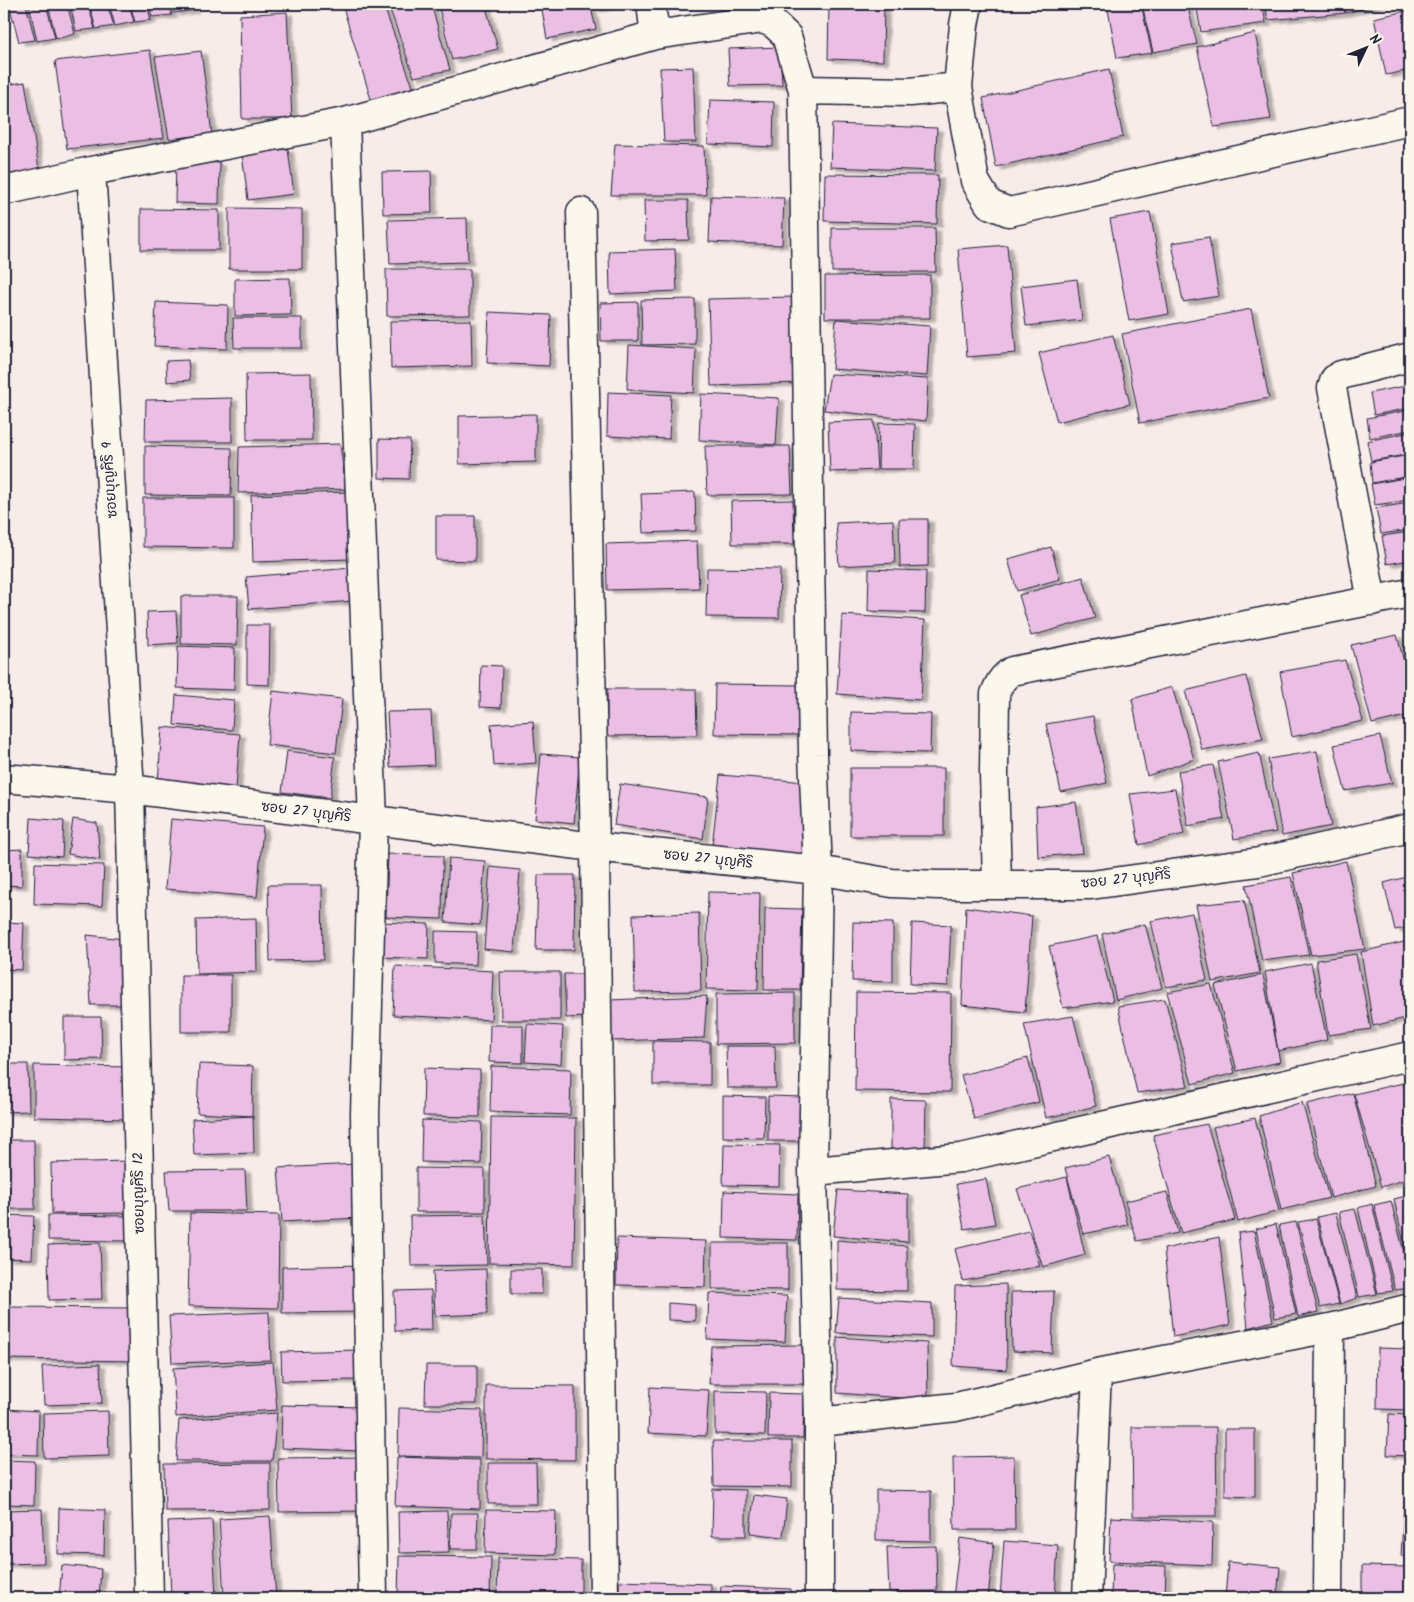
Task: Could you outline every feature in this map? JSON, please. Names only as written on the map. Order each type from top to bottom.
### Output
[{"type":"street","points":[[651,4],[655,35]]},
{"type":"street","points":[[968,4],[958,86],[975,181],[989,204],[1009,212],[1410,121]]},
{"type":"street","points":[[4,191],[91,171],[345,122],[655,35],[763,20],[774,24],[786,36],[803,90],[813,754],[818,870],[814,1171],[820,1422],[819,1598]]},
{"type":"street","points":[[803,90],[910,92],[958,86]]},
{"type":"street","points":[[345,122],[373,820],[365,1114],[373,1598]]},
{"type":"street","name":"ซอยบุญศิริ 9","points":[[91,171],[130,789]]},
{"type":"street","points":[[581,212],[594,847],[604,1598]]},
{"type":"street","points":[[1372,601],[1332,388],[1335,379],[1341,375],[1410,357]]},
{"type":"street","points":[[997,884],[994,773],[995,694],[998,685],[1005,675],[1012,671],[1410,593]]},
{"type":"street","name":"ซอย 27 บุญศิริ","points":[[4,778],[130,789],[594,847],[818,870],[892,883],[1091,885],[1259,862],[1410,828]]},
{"type":"street","name":"ซอยบุญศิริ 12","points":[[130,789],[149,1598]]},
{"type":"street","points":[[814,1171],[949,1159],[1410,1056]]},
{"type":"street","points":[[820,1422],[944,1408],[1098,1373],[1330,1328],[1410,1308]]},
{"type":"street","points":[[1328,1598],[1330,1328]]},
{"type":"street","points":[[1087,1598],[1098,1373]]},
{"type":"building","points":[[9,4],[26,4],[35,40],[19,42]]},
{"type":"building","points":[[29,4],[46,4],[55,38],[37,41]]},
{"type":"building","points":[[48,4],[67,4],[75,34],[56,39]]},
{"type":"building","points":[[70,4],[88,4],[95,29],[76,31]]},
{"type":"building","points":[[89,4],[107,4],[114,26],[96,29]]},
{"type":"building","points":[[109,4],[129,4],[134,22],[115,26]]},
{"type":"building","points":[[130,4],[147,4],[151,20],[135,22]]},
{"type":"building","points":[[149,4],[169,4],[172,15],[152,17]]},
{"type":"building","points":[[171,4],[191,4],[193,10],[174,13]]},
{"type":"building","points":[[342,4],[383,4],[414,90],[373,106]]},
{"type":"building","points":[[388,4],[431,4],[450,70],[414,77]]},
{"type":"building","points":[[438,4],[485,4],[498,49],[452,60]]},
{"type":"building","points":[[541,4],[590,4],[596,29],[547,39]]},
{"type":"building","points":[[594,4],[619,4],[595,9]]},
{"type":"building","points":[[829,4],[884,4],[883,61],[828,59]]},
{"type":"building","points":[[1107,4],[1141,4],[1152,53],[1117,58]]},
{"type":"building","points":[[1142,4],[1187,4],[1197,44],[1153,52]]},
{"type":"building","points":[[1196,4],[1262,4],[1266,23],[1201,32]]},
{"type":"building","points":[[1265,4],[1343,4],[1345,13],[1268,20]]},
{"type":"building","points":[[1344,4],[1380,4],[1346,13]]},
{"type":"building","points":[[1410,10],[1410,70],[1386,75],[1374,18]]},
{"type":"building","points":[[287,12],[292,119],[242,119],[240,15]]},
{"type":"building","points":[[1255,33],[1271,119],[1214,127],[1197,47]]},
{"type":"building","points":[[780,47],[782,85],[730,86],[728,49]]},
{"type":"building","points":[[150,50],[164,138],[67,149],[55,61]]},
{"type":"building","points":[[201,51],[212,134],[169,139],[155,57]]},
{"type":"building","points":[[693,67],[696,142],[664,142],[660,68]]},
{"type":"building","points":[[1109,69],[1123,137],[996,167],[983,98]]},
{"type":"building","points":[[25,82],[39,169],[4,175],[4,85]]},
{"type":"building","points":[[710,100],[774,102],[773,147],[708,144]]},
{"type":"building","points":[[832,124],[937,128],[935,171],[830,167]]},
{"type":"building","points":[[615,144],[704,146],[706,195],[611,195]]},
{"type":"building","points":[[288,149],[294,194],[248,200],[242,154]]},
{"type":"building","points":[[176,161],[220,163],[219,204],[175,203]]},
{"type":"building","points":[[431,171],[432,213],[383,214],[382,172]]},
{"type":"building","points":[[825,174],[938,175],[937,224],[824,221]]},
{"type":"building","points":[[711,196],[784,198],[782,245],[709,242]]},
{"type":"building","points":[[644,200],[688,200],[689,240],[645,241]]},
{"type":"building","points":[[229,208],[302,209],[302,269],[229,269]]},
{"type":"building","points":[[141,209],[219,210],[219,250],[141,250]]},
{"type":"building","points":[[1150,212],[1169,314],[1129,321],[1110,219]]},
{"type":"building","points":[[467,218],[468,262],[390,264],[388,220]]},
{"type":"building","points":[[832,228],[935,228],[936,272],[832,272]]},
{"type":"building","points":[[1209,237],[1219,296],[1183,302],[1172,243]]},
{"type":"building","points":[[1007,245],[1016,353],[967,357],[958,249]]},
{"type":"building","points":[[675,249],[677,291],[610,294],[609,251]]},
{"type":"building","points":[[386,269],[470,269],[470,315],[387,316]]},
{"type":"building","points":[[930,275],[930,318],[825,318],[825,276]]},
{"type":"building","points":[[290,278],[291,315],[235,316],[235,279]]},
{"type":"building","points":[[1077,279],[1082,320],[1026,326],[1021,286]]},
{"type":"building","points":[[795,297],[799,383],[711,386],[708,299]]},
{"type":"building","points":[[695,299],[695,344],[642,345],[641,300]]},
{"type":"building","points":[[156,302],[228,305],[227,349],[154,346]]},
{"type":"building","points":[[638,302],[638,341],[601,341],[600,303]]},
{"type":"building","points":[[1251,309],[1269,398],[1140,423],[1122,334]]},
{"type":"building","points":[[489,312],[551,315],[549,366],[487,363]]},
{"type":"building","points":[[233,318],[302,318],[302,348],[234,348]]},
{"type":"building","points":[[836,319],[930,326],[927,376],[832,369]]},
{"type":"building","points":[[471,320],[472,366],[391,368],[390,321]]},
{"type":"building","points":[[1113,335],[1130,404],[1057,422],[1039,353]]},
{"type":"building","points":[[629,345],[696,349],[694,393],[627,389]]},
{"type":"building","points":[[188,360],[190,380],[167,382],[166,361]]},
{"type":"building","points":[[311,373],[312,440],[247,440],[246,374]]},
{"type":"building","points":[[830,374],[928,379],[926,421],[824,410]]},
{"type":"building","points":[[1410,385],[1410,408],[1374,415],[1370,393]]},
{"type":"building","points":[[608,392],[671,395],[669,439],[607,436]]},
{"type":"building","points":[[701,394],[779,398],[776,445],[699,440]]},
{"type":"building","points":[[232,398],[232,442],[145,442],[146,400]]},
{"type":"building","points":[[1410,410],[1410,430],[1370,438],[1367,418]]},
{"type":"building","points":[[536,414],[536,462],[459,464],[459,416]]},
{"type":"building","points":[[874,420],[877,470],[830,472],[828,422]]},
{"type":"building","points":[[879,423],[915,424],[914,469],[878,469]]},
{"type":"building","points":[[1410,432],[1410,454],[1371,461],[1367,441]]},
{"type":"building","points":[[379,439],[410,440],[409,479],[379,478]]},
{"type":"building","points":[[340,444],[346,489],[238,493],[239,447]]},
{"type":"building","points":[[145,446],[232,448],[231,496],[145,495]]},
{"type":"building","points":[[705,446],[790,446],[792,494],[707,495]]},
{"type":"building","points":[[1410,455],[1410,476],[1372,483],[1370,462]]},
{"type":"building","points":[[1410,477],[1410,500],[1375,505],[1371,484]]},
{"type":"building","points":[[348,492],[350,559],[253,562],[251,495]]},
{"type":"building","points":[[695,492],[696,531],[643,533],[641,494]]},
{"type":"building","points":[[143,498],[234,498],[234,548],[143,547]]},
{"type":"building","points":[[793,500],[794,544],[732,544],[731,501]]},
{"type":"building","points":[[1410,503],[1410,530],[1381,534],[1376,508]]},
{"type":"building","points":[[436,516],[475,516],[475,561],[436,560]]},
{"type":"building","points":[[899,519],[928,519],[928,566],[900,567]]},
{"type":"building","points":[[893,520],[895,563],[839,566],[836,523]]},
{"type":"building","points":[[1410,532],[1410,560],[1387,564],[1382,536]]},
{"type":"building","points":[[697,541],[699,588],[607,590],[606,544]]},
{"type":"building","points":[[1051,547],[1060,579],[1017,591],[1008,559]]},
{"type":"building","points":[[351,568],[354,601],[249,609],[246,577]]},
{"type":"building","points":[[707,568],[780,569],[779,618],[706,617]]},
{"type":"building","points":[[869,569],[926,571],[925,613],[868,611]]},
{"type":"building","points":[[1083,577],[1095,618],[1031,636],[1019,595]]},
{"type":"building","points":[[181,596],[238,596],[237,645],[181,644]]},
{"type":"building","points":[[176,611],[178,643],[148,645],[147,612]]},
{"type":"building","points":[[842,615],[925,620],[921,700],[837,694]]},
{"type":"building","points":[[247,625],[270,625],[269,685],[247,684]]},
{"type":"building","points":[[1410,630],[1410,655],[1406,631]]},
{"type":"building","points":[[1397,635],[1410,685],[1410,715],[1372,724],[1351,645]]},
{"type":"building","points":[[178,646],[235,648],[234,690],[177,688]]},
{"type":"building","points":[[1345,660],[1363,721],[1292,737],[1280,672]]},
{"type":"building","points":[[481,665],[502,666],[501,708],[480,707]]},
{"type":"building","points":[[1246,676],[1263,739],[1202,750],[1185,691]]},
{"type":"building","points":[[715,684],[802,685],[802,735],[714,734]]},
{"type":"building","points":[[1172,687],[1194,759],[1147,776],[1132,699]]},
{"type":"building","points":[[607,689],[696,689],[697,735],[607,736]]},
{"type":"building","points":[[273,691],[342,699],[336,753],[267,745]]},
{"type":"building","points":[[176,695],[234,700],[232,730],[174,725]]},
{"type":"building","points":[[431,711],[434,765],[390,767],[387,712]]},
{"type":"building","points":[[851,712],[931,714],[930,753],[851,751]]},
{"type":"building","points":[[1093,716],[1107,783],[1061,792],[1046,724]]},
{"type":"building","points":[[533,721],[536,763],[494,766],[491,724]]},
{"type":"building","points":[[162,727],[240,734],[236,789],[158,782]]},
{"type":"building","points":[[1380,736],[1392,783],[1345,791],[1334,745]]},
{"type":"building","points":[[287,751],[335,757],[330,798],[282,792]]},
{"type":"building","points":[[1317,751],[1331,826],[1282,836],[1268,759]]},
{"type":"building","points":[[1259,753],[1276,832],[1234,839],[1218,762]]},
{"type":"building","points":[[541,754],[580,757],[574,823],[535,819]]},
{"type":"building","points":[[1213,765],[1224,819],[1188,826],[1178,771]]},
{"type":"building","points":[[850,768],[944,768],[944,836],[850,836]]},
{"type":"building","points":[[720,775],[807,782],[802,859],[712,846]]},
{"type":"building","points":[[620,784],[708,797],[703,839],[614,825]]},
{"type":"building","points":[[1175,789],[1184,834],[1139,845],[1130,794]]},
{"type":"building","points":[[1076,802],[1083,853],[1038,857],[1036,807]]},
{"type":"building","points":[[31,818],[64,821],[62,857],[29,854]]},
{"type":"building","points":[[73,819],[97,823],[100,860],[68,854]]},
{"type":"building","points":[[171,819],[263,827],[257,897],[165,889]]},
{"type":"building","points":[[22,849],[22,886],[4,885],[4,850]]},
{"type":"building","points":[[388,854],[443,856],[442,919],[386,917]]},
{"type":"building","points":[[449,858],[485,861],[480,925],[445,922]]},
{"type":"building","points":[[1346,861],[1365,949],[1311,955],[1293,873]]},
{"type":"building","points":[[35,863],[104,865],[102,906],[34,904]]},
{"type":"building","points":[[490,867],[520,870],[514,952],[484,949]]},
{"type":"building","points":[[538,875],[575,875],[574,950],[536,950]]},
{"type":"building","points":[[1410,876],[1410,927],[1395,930],[1384,883]]},
{"type":"building","points":[[1291,877],[1309,955],[1262,961],[1246,885]]},
{"type":"building","points":[[268,885],[322,885],[323,960],[270,961]]},
{"type":"building","points":[[708,892],[760,893],[758,990],[706,989]]},
{"type":"building","points":[[1244,900],[1260,973],[1212,982],[1196,905]]},
{"type":"building","points":[[966,907],[1032,916],[1025,1012],[962,1005]]},
{"type":"building","points":[[765,908],[802,909],[800,990],[764,990]]},
{"type":"building","points":[[699,913],[701,991],[635,992],[633,915]]},
{"type":"building","points":[[1192,913],[1207,980],[1166,987],[1151,921]]},
{"type":"building","points":[[256,918],[257,972],[197,974],[196,920]]},
{"type":"building","points":[[4,922],[24,923],[22,970],[4,969]]},
{"type":"building","points":[[383,922],[429,924],[428,959],[382,957]]},
{"type":"building","points":[[853,922],[893,923],[893,982],[852,981]]},
{"type":"building","points":[[912,923],[951,925],[948,986],[910,984]]},
{"type":"building","points":[[1145,924],[1162,988],[1116,1000],[1102,934]]},
{"type":"building","points":[[435,931],[477,932],[476,965],[435,963]]},
{"type":"building","points":[[87,935],[124,939],[124,1005],[91,1005]]},
{"type":"building","points":[[1097,936],[1113,1001],[1063,1008],[1049,946]]},
{"type":"building","points":[[1408,941],[1410,952],[1410,1017],[1373,1026],[1361,952]]},
{"type":"building","points":[[1356,954],[1371,1029],[1328,1035],[1316,960]]},
{"type":"building","points":[[1311,963],[1327,1040],[1278,1051],[1265,972]]},
{"type":"building","points":[[395,966],[493,971],[491,1020],[393,1015]]},
{"type":"building","points":[[500,972],[560,972],[560,1020],[501,1020]]},
{"type":"building","points":[[564,974],[585,974],[586,1017],[566,1018]]},
{"type":"building","points":[[181,975],[231,975],[231,1032],[181,1032]]},
{"type":"building","points":[[1263,975],[1280,1062],[1237,1071],[1215,985]]},
{"type":"building","points":[[1211,984],[1235,1073],[1192,1084],[1167,992]]},
{"type":"building","points":[[856,992],[951,993],[950,1092],[855,1091]]},
{"type":"building","points":[[795,993],[795,1043],[716,1044],[716,994]]},
{"type":"building","points":[[707,996],[704,1038],[612,1041],[609,1000]]},
{"type":"building","points":[[1165,999],[1188,1086],[1137,1093],[1118,1006]]},
{"type":"building","points":[[1073,1016],[1096,1106],[1046,1118],[1024,1024]]},
{"type":"building","points":[[64,1017],[101,1017],[102,1059],[64,1060]]},
{"type":"building","points":[[527,1024],[563,1026],[561,1064],[525,1062]]},
{"type":"building","points":[[490,1025],[523,1025],[523,1063],[489,1062]]},
{"type":"building","points":[[653,1041],[710,1042],[710,1085],[653,1085]]},
{"type":"building","points":[[726,1046],[775,1046],[776,1088],[727,1088]]},
{"type":"building","points":[[1028,1058],[1039,1102],[974,1119],[961,1075]]},
{"type":"building","points":[[4,1064],[28,1064],[29,1111],[4,1112]]},
{"type":"building","points":[[199,1064],[253,1066],[252,1116],[197,1113]]},
{"type":"building","points":[[34,1065],[129,1067],[128,1119],[34,1117]]},
{"type":"building","points":[[491,1066],[571,1069],[570,1115],[490,1112]]},
{"type":"building","points":[[424,1068],[480,1070],[480,1117],[423,1116]]},
{"type":"building","points":[[1403,1083],[1410,1105],[1410,1178],[1381,1187],[1354,1094]]},
{"type":"building","points":[[1353,1093],[1376,1186],[1331,1198],[1307,1104]]},
{"type":"building","points":[[723,1096],[765,1097],[764,1138],[723,1137]]},
{"type":"building","points":[[768,1096],[804,1097],[805,1141],[768,1141]]},
{"type":"building","points":[[891,1099],[926,1100],[925,1150],[891,1149]]},
{"type":"building","points":[[1302,1102],[1329,1198],[1281,1210],[1259,1116]]},
{"type":"building","points":[[253,1116],[254,1153],[194,1155],[192,1119]]},
{"type":"building","points":[[491,1117],[576,1118],[574,1265],[489,1263]]},
{"type":"building","points":[[1255,1118],[1279,1211],[1238,1222],[1213,1127]]},
{"type":"building","points":[[422,1120],[482,1122],[481,1164],[421,1162]]},
{"type":"building","points":[[1207,1124],[1235,1220],[1181,1233],[1153,1135]]},
{"type":"building","points":[[4,1140],[34,1140],[35,1209],[4,1209]]},
{"type":"building","points":[[724,1144],[780,1145],[779,1186],[723,1185]]},
{"type":"building","points":[[1109,1157],[1128,1225],[1083,1234],[1065,1168]]},
{"type":"building","points":[[129,1161],[131,1213],[52,1214],[51,1163]]},
{"type":"building","points":[[356,1164],[359,1218],[282,1222],[278,1168]]},
{"type":"building","points":[[416,1168],[485,1169],[485,1212],[416,1212]]},
{"type":"building","points":[[245,1170],[247,1211],[169,1211],[166,1171]]},
{"type":"building","points":[[1067,1177],[1085,1255],[1043,1267],[1017,1189]]},
{"type":"building","points":[[986,1179],[995,1224],[964,1229],[956,1184]]},
{"type":"building","points":[[838,1190],[908,1194],[908,1242],[833,1236]]},
{"type":"building","points":[[724,1191],[798,1194],[797,1240],[723,1238]]},
{"type":"building","points":[[1167,1192],[1178,1233],[1137,1241],[1125,1201]]},
{"type":"building","points":[[1410,1195],[1410,1271],[1394,1199]]},
{"type":"building","points":[[1391,1201],[1410,1277],[1410,1288],[1395,1290],[1374,1205]]},
{"type":"building","points":[[1372,1204],[1393,1291],[1378,1293],[1358,1208]]},
{"type":"building","points":[[1355,1209],[1377,1294],[1359,1297],[1339,1212]]},
{"type":"building","points":[[190,1213],[279,1215],[278,1308],[188,1306]]},
{"type":"building","points":[[1336,1213],[1357,1298],[1340,1304],[1317,1217]]},
{"type":"building","points":[[4,1215],[34,1216],[32,1259],[4,1258]]},
{"type":"building","points":[[48,1215],[127,1216],[127,1241],[48,1240]]},
{"type":"building","points":[[485,1215],[487,1265],[411,1266],[410,1216]]},
{"type":"building","points":[[1316,1219],[1339,1304],[1320,1308],[1298,1222]]},
{"type":"building","points":[[1296,1222],[1318,1312],[1298,1317],[1279,1225]]},
{"type":"building","points":[[1276,1224],[1296,1314],[1275,1318],[1256,1229]]},
{"type":"building","points":[[1029,1231],[1040,1266],[963,1281],[955,1249]]},
{"type":"building","points":[[1254,1231],[1273,1321],[1248,1328],[1238,1233]]},
{"type":"building","points":[[1219,1237],[1230,1325],[1173,1337],[1164,1249]]},
{"type":"building","points":[[617,1238],[706,1241],[705,1287],[616,1285]]},
{"type":"building","points":[[837,1240],[907,1246],[907,1291],[837,1290]]},
{"type":"building","points":[[100,1243],[102,1299],[49,1300],[48,1245]]},
{"type":"building","points":[[712,1243],[788,1243],[788,1290],[712,1289]]},
{"type":"building","points":[[361,1265],[363,1312],[282,1313],[282,1267]]},
{"type":"building","points":[[486,1269],[487,1314],[435,1316],[433,1271]]},
{"type":"building","points":[[511,1269],[542,1269],[542,1294],[511,1294]]},
{"type":"building","points":[[1006,1284],[1007,1370],[953,1366],[955,1286]]},
{"type":"building","points":[[431,1290],[432,1330],[395,1331],[394,1291]]},
{"type":"building","points":[[1054,1291],[1052,1353],[1012,1351],[1011,1292]]},
{"type":"building","points":[[709,1293],[787,1296],[785,1342],[707,1339]]},
{"type":"building","points":[[839,1298],[932,1303],[932,1337],[836,1333]]},
{"type":"building","points":[[668,1303],[695,1305],[695,1321],[668,1320]]},
{"type":"building","points":[[4,1307],[137,1308],[137,1361],[4,1359]]},
{"type":"building","points":[[269,1312],[271,1360],[172,1363],[169,1316]]},
{"type":"building","points":[[837,1337],[927,1343],[928,1400],[837,1393]]},
{"type":"building","points":[[802,1345],[804,1384],[709,1384],[711,1346]]},
{"type":"building","points":[[1378,1348],[1410,1349],[1410,1410],[1377,1409]]},
{"type":"building","points":[[359,1350],[360,1380],[282,1381],[281,1352]]},
{"type":"building","points":[[273,1362],[277,1410],[176,1417],[173,1368]]},
{"type":"building","points":[[100,1364],[102,1403],[44,1405],[42,1366]]},
{"type":"building","points":[[426,1365],[477,1365],[477,1404],[425,1404]]},
{"type":"building","points":[[486,1385],[575,1386],[575,1460],[486,1459]]},
{"type":"building","points":[[650,1387],[709,1390],[706,1436],[648,1433]]},
{"type":"building","points":[[715,1391],[766,1392],[765,1435],[715,1434]]},
{"type":"building","points":[[769,1393],[804,1394],[803,1438],[768,1438]]},
{"type":"building","points":[[282,1405],[361,1407],[360,1451],[281,1448]]},
{"type":"building","points":[[399,1408],[482,1410],[481,1458],[398,1456]]},
{"type":"building","points":[[4,1409],[39,1411],[38,1455],[4,1454]]},
{"type":"building","points":[[108,1411],[109,1456],[44,1458],[43,1413]]},
{"type":"building","points":[[277,1413],[272,1461],[176,1461],[179,1420]]},
{"type":"building","points":[[1389,1414],[1410,1415],[1410,1456],[1387,1455]]},
{"type":"building","points":[[1132,1427],[1216,1427],[1217,1516],[1133,1516]]},
{"type":"building","points":[[1225,1429],[1255,1429],[1255,1497],[1225,1496]]},
{"type":"building","points":[[713,1441],[792,1441],[792,1487],[714,1486]]},
{"type":"building","points":[[1014,1456],[1015,1530],[954,1530],[953,1457]]},
{"type":"building","points":[[360,1457],[361,1511],[279,1512],[278,1458]]},
{"type":"building","points":[[397,1457],[480,1460],[480,1509],[395,1506]]},
{"type":"building","points":[[4,1460],[35,1461],[34,1505],[4,1504]]},
{"type":"building","points":[[270,1463],[270,1510],[165,1511],[164,1464]]},
{"type":"building","points":[[488,1463],[536,1463],[537,1504],[488,1504]]},
{"type":"building","points":[[713,1489],[746,1490],[746,1536],[712,1536]]},
{"type":"building","points":[[876,1490],[931,1491],[931,1541],[876,1540]]},
{"type":"building","points":[[754,1495],[787,1499],[783,1537],[750,1533]]},
{"type":"building","points":[[1404,1506],[1410,1507],[1410,1557],[1401,1556]]},
{"type":"building","points":[[59,1508],[105,1510],[104,1555],[58,1554]]},
{"type":"building","points":[[42,1509],[44,1563],[4,1564],[4,1510]]},
{"type":"building","points":[[486,1510],[556,1511],[555,1555],[485,1553]]},
{"type":"building","points":[[447,1511],[449,1552],[399,1553],[398,1512]]},
{"type":"building","points":[[451,1513],[478,1513],[477,1549],[450,1549]]},
{"type":"building","points":[[270,1516],[276,1598],[224,1598],[219,1519]]},
{"type":"building","points":[[1111,1517],[1213,1522],[1212,1565],[1109,1561]]},
{"type":"building","points":[[212,1520],[216,1598],[171,1598],[168,1522]]},
{"type":"building","points":[[960,1538],[994,1543],[988,1598],[953,1598]]},
{"type":"building","points":[[1004,1541],[1058,1545],[1055,1598],[1000,1598]]},
{"type":"building","points":[[936,1546],[937,1591],[889,1592],[887,1547]]},
{"type":"building","points":[[399,1556],[491,1557],[490,1598],[398,1598]]},
{"type":"building","points":[[498,1558],[581,1560],[581,1598],[497,1598]]},
{"type":"building","points":[[1228,1562],[1280,1567],[1277,1598],[1225,1598]]},
{"type":"building","points":[[1112,1564],[1166,1566],[1165,1598],[1111,1598]]},
{"type":"building","points":[[62,1565],[101,1569],[99,1598],[59,1598]]},
{"type":"building","points":[[1362,1566],[1410,1567],[1410,1598],[1362,1598]]},
{"type":"building","points":[[619,1581],[711,1584],[711,1598],[619,1598]]},
{"type":"building","points":[[721,1586],[791,1589],[790,1598],[720,1598]]}]
